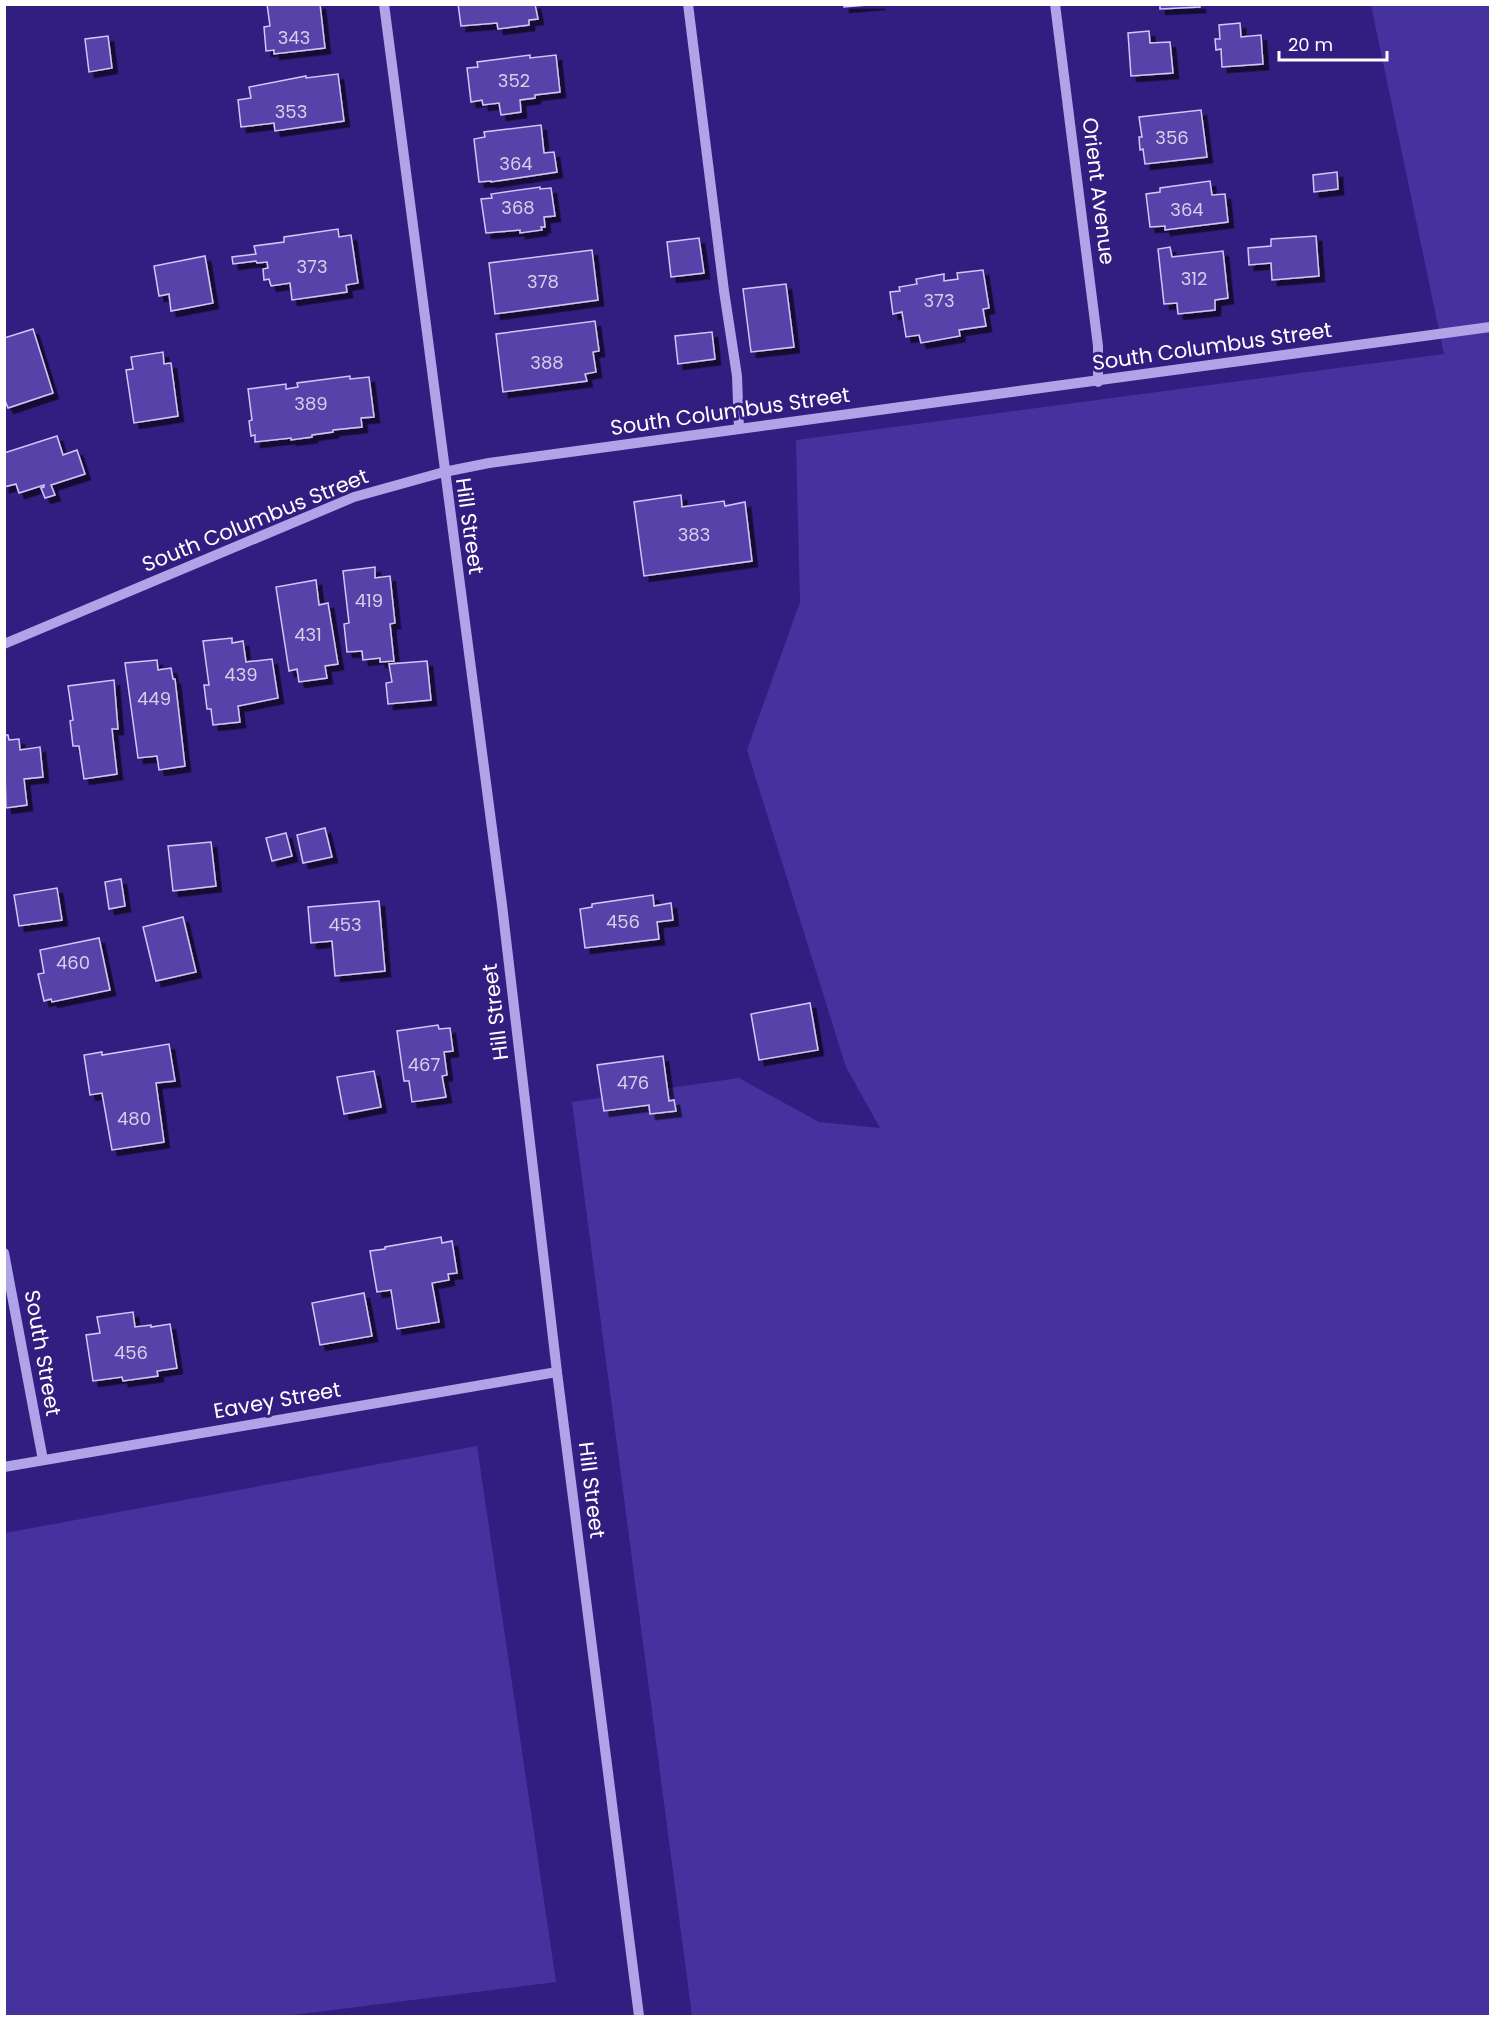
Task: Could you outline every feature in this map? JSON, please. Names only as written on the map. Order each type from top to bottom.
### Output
[{"type":"street","name":"Hill Street","points":[[384,4],[502,905],[557,1372],[639,2016]]},
{"type":"street","points":[[688,4],[736,376],[739,429]]},
{"type":"street","name":"Orient Avenue","points":[[1056,4],[1098,346],[1098,382]]},
{"type":"street","name":"South Columbus Street","points":[[4,644],[354,497],[444,472],[489,463],[1491,327]]},
{"type":"street","name":"South Street","points":[[4,1253],[43,1460]]},
{"type":"street","name":"Eavey Street","points":[[4,1467],[557,1372]]},
{"type":"shaded area","points":[[1371,5],[1490,5],[1490,2016],[692,2016],[572,1102],[739,1078],[819,1122],[880,1128],[846,1067],[747,750],[800,602],[796,440],[1444,354]]},
{"type":"shaded area","points":[[477,1446],[556,1982],[285,2016],[5,2016],[5,1533]]},
{"type":"building","points":[[267,4],[320,4],[325,48],[274,54],[274,50],[266,51],[264,27],[270,26]]},
{"type":"building","points":[[458,4],[535,4],[538,19],[529,20],[529,25],[498,29],[497,23],[461,26]]},
{"type":"building","points":[[844,4],[880,4],[844,7]]},
{"type":"building","points":[[1160,4],[1200,4],[1200,7],[1160,9]]},
{"type":"building","points":[[1240,23],[1241,37],[1261,35],[1263,64],[1222,67],[1221,49],[1216,50],[1215,39],[1220,39],[1219,25]]},
{"type":"building","points":[[1149,31],[1150,43],[1170,42],[1173,73],[1131,76],[1128,33]]},
{"type":"building","points":[[108,36],[112,68],[89,72],[85,39]]},
{"type":"building","points":[[530,55],[530,58],[556,55],[560,92],[535,95],[535,98],[520,100],[521,112],[501,115],[499,103],[483,105],[482,100],[471,102],[467,68],[478,67],[477,62]]},
{"type":"building","points":[[338,74],[344,121],[275,131],[274,123],[241,127],[238,100],[251,98],[249,87],[306,76],[306,78]]},
{"type":"building","points":[[1201,110],[1207,157],[1145,164],[1143,149],[1140,150],[1139,137],[1142,137],[1139,117]]},
{"type":"building","points":[[541,125],[544,153],[554,152],[557,172],[479,182],[474,139],[485,137],[484,132]]},
{"type":"building","points":[[1337,172],[1338,189],[1314,192],[1313,175]]},
{"type":"building","points":[[1210,181],[1212,195],[1225,194],[1228,222],[1165,230],[1165,226],[1150,227],[1146,194],[1160,192],[1160,188]]},
{"type":"building","points":[[540,187],[540,189],[551,188],[555,216],[544,217],[545,227],[541,227],[542,230],[520,233],[520,230],[486,233],[481,199],[492,198],[491,194]]},
{"type":"building","points":[[338,229],[339,237],[351,235],[358,283],[346,285],[347,292],[292,300],[290,283],[271,286],[269,279],[264,280],[263,269],[268,268],[267,262],[233,264],[232,257],[256,254],[254,246],[284,242],[284,237]]},
{"type":"building","points":[[1316,236],[1319,276],[1272,280],[1271,263],[1249,265],[1248,248],[1271,246],[1271,239]]},
{"type":"building","points":[[699,238],[704,273],[671,277],[667,242]]},
{"type":"building","points":[[1170,247],[1172,257],[1223,251],[1228,298],[1215,300],[1215,310],[1178,314],[1177,303],[1164,304],[1158,249]]},
{"type":"building","points":[[592,250],[598,300],[495,314],[489,263]]},
{"type":"building","points":[[205,256],[213,303],[171,311],[169,294],[159,296],[154,266]]},
{"type":"building","points":[[983,270],[989,308],[983,309],[986,326],[959,330],[960,336],[921,343],[919,335],[906,337],[902,312],[893,314],[890,292],[900,291],[899,287],[917,284],[916,279],[944,274],[944,281],[958,279],[957,273]]},
{"type":"building","points":[[786,284],[794,347],[751,352],[743,289]]},
{"type":"building","points":[[595,321],[599,351],[593,352],[596,372],[585,374],[587,381],[503,392],[496,334]]},
{"type":"building","points":[[33,329],[53,393],[8,408],[4,398],[4,338]]},
{"type":"building","points":[[712,332],[715,359],[678,364],[675,336]]},
{"type":"building","points":[[163,352],[164,364],[171,363],[178,416],[134,423],[126,370],[133,369],[131,357]]},
{"type":"building","points":[[350,376],[350,379],[369,377],[374,417],[361,418],[362,427],[333,430],[333,432],[312,435],[312,437],[291,440],[291,438],[255,442],[255,435],[251,436],[249,421],[252,420],[248,389],[286,384],[286,389],[298,387],[297,383]]},
{"type":"building","points":[[57,436],[63,455],[77,450],[85,474],[51,485],[55,495],[45,498],[41,488],[44,485],[19,493],[16,484],[4,487],[4,453]]},
{"type":"building","points":[[681,495],[682,507],[724,501],[725,506],[745,502],[752,561],[644,576],[634,502]]},
{"type":"building","points":[[375,567],[375,578],[390,576],[395,623],[390,624],[394,661],[380,662],[380,658],[363,660],[362,651],[347,652],[344,624],[349,623],[343,571]]},
{"type":"building","points":[[316,580],[319,605],[328,603],[338,664],[325,666],[327,678],[299,682],[297,669],[289,671],[276,587]]},
{"type":"building","points":[[232,638],[232,643],[243,641],[246,662],[272,659],[278,698],[238,706],[240,722],[213,725],[211,709],[207,709],[204,685],[209,685],[203,641]]},
{"type":"building","points":[[157,660],[158,670],[171,668],[173,679],[175,679],[185,766],[159,770],[157,756],[138,758],[125,663]]},
{"type":"building","points":[[427,661],[431,700],[388,704],[386,683],[392,682],[389,664]]},
{"type":"building","points":[[114,680],[118,729],[112,729],[117,774],[84,779],[79,746],[73,746],[70,721],[73,720],[68,686]]},
{"type":"building","points":[[4,735],[8,735],[9,740],[19,739],[20,750],[40,747],[43,777],[24,779],[27,805],[6,808]]},
{"type":"building","points":[[325,828],[332,857],[303,863],[297,835]]},
{"type":"building","points":[[286,833],[292,856],[272,861],[266,838]]},
{"type":"building","points":[[211,842],[216,886],[173,891],[168,846]]},
{"type":"building","points":[[121,879],[125,906],[109,909],[105,882]]},
{"type":"building","points":[[57,888],[62,920],[19,926],[14,895]]},
{"type":"building","points":[[653,895],[654,906],[671,903],[673,920],[657,922],[659,939],[585,948],[580,909],[592,907],[592,904]]},
{"type":"building","points":[[379,901],[385,971],[335,976],[332,941],[311,943],[308,907]]},
{"type":"building","points":[[183,917],[196,972],[156,981],[143,927]]},
{"type":"building","points":[[99,938],[110,990],[52,1002],[51,999],[44,1001],[38,974],[44,973],[40,950]]},
{"type":"building","points":[[810,1003],[818,1050],[759,1060],[751,1014]]},
{"type":"building","points":[[438,1025],[439,1029],[450,1028],[453,1051],[444,1052],[447,1075],[442,1076],[446,1097],[412,1102],[409,1081],[404,1081],[397,1031]]},
{"type":"building","points":[[169,1044],[175,1081],[156,1083],[164,1142],[112,1150],[102,1093],[90,1095],[84,1055],[102,1052],[102,1055]]},
{"type":"building","points":[[663,1056],[669,1101],[674,1100],[676,1111],[650,1114],[649,1105],[604,1111],[597,1065]]},
{"type":"building","points":[[374,1071],[381,1107],[344,1114],[337,1077]]},
{"type":"building","points":[[441,1237],[442,1243],[452,1241],[457,1273],[448,1274],[449,1280],[432,1283],[439,1322],[397,1329],[391,1290],[377,1292],[370,1251]]},
{"type":"building","points":[[364,1293],[372,1336],[320,1345],[312,1303]]},
{"type":"building","points":[[133,1312],[135,1327],[170,1324],[177,1368],[157,1371],[158,1376],[123,1381],[122,1377],[93,1381],[86,1335],[100,1333],[97,1317]]}]
